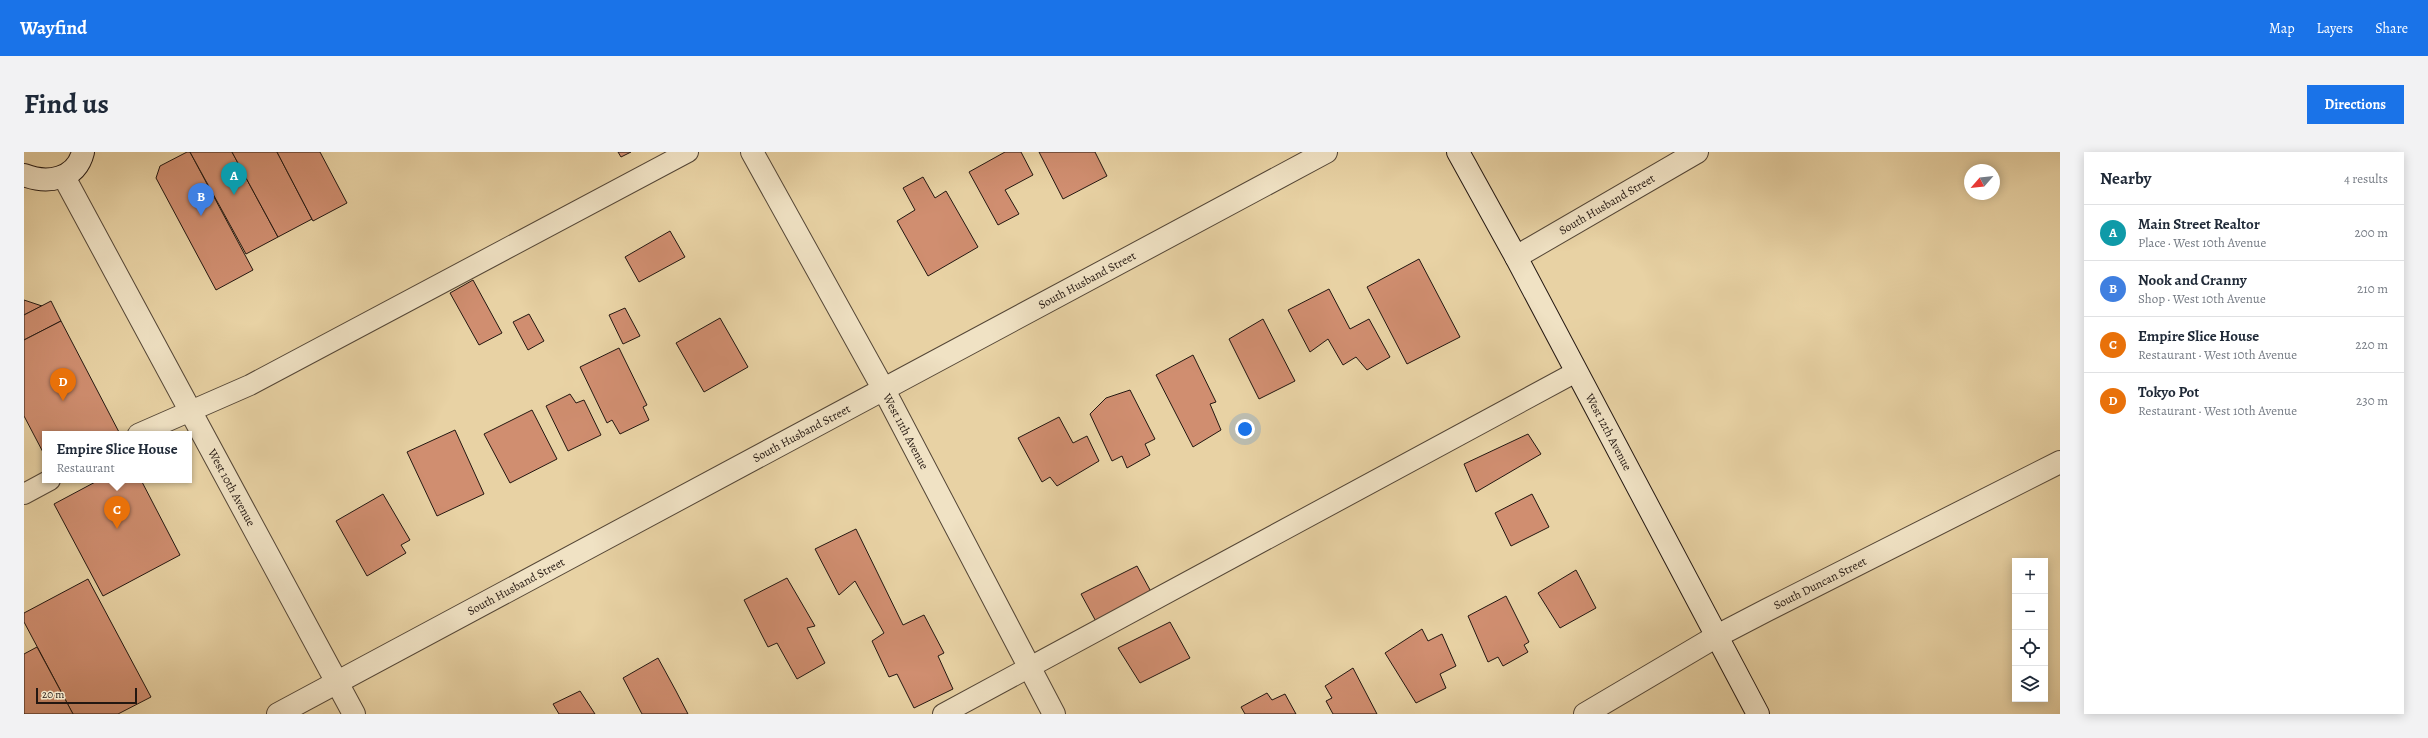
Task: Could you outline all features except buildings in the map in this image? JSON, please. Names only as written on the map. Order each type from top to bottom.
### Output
[{"type":"street","points":[[24,175],[36,180],[50,181],[64,177],[75,168],[83,152]]},
{"type":"street","name":"West 11th Avenue","points":[[752,152],[884,390],[1054,714]]},
{"type":"street","name":"South Husband Street","points":[[278,714],[1326,152]]},
{"type":"street","name":"West 12th Avenue","points":[[1458,152],[1516,257],[1758,714]]},
{"type":"street","name":"South Husband Street","points":[[1516,257],[1697,152]]},
{"type":"street","name":"West 10th Avenue","points":[[64,177],[354,714]]},
{"type":"street","name":"South Duncan Street","points":[[1586,714],[1716,636],[2060,462]]},
{"type":"lane","points":[[145,431],[250,385],[688,152]]},
{"type":"lane","points":[[943,714],[1576,372]]},
{"type":"lane","points":[[24,494],[44,483]]},
{"type":"place","name":"Main Street Realtor","points":[[234,195]]},
{"type":"place","name":"Nook and Cranny","points":[[201,216]]},
{"type":"place","name":"Tokyo Pot","points":[[63,401]]},
{"type":"place","name":"Empire Slice House","points":[[117,529]]}]
